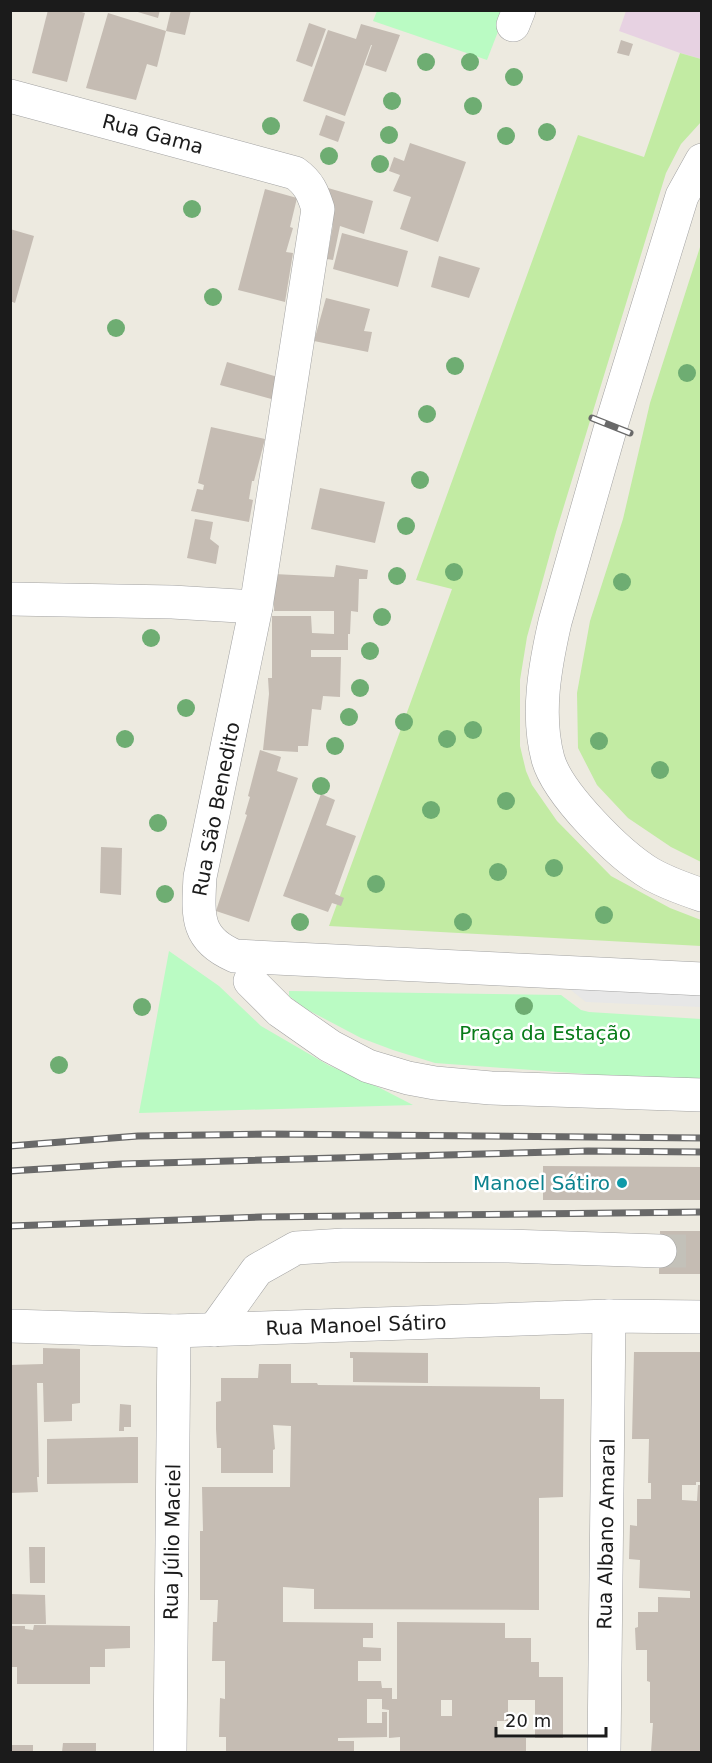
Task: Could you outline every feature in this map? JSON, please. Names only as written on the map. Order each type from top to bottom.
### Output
[{"type":"street","name":"Rua Gama","points":[[10,96],[295,173]]},
{"type":"street","points":[[702,160],[682,196],[611,426],[555,622],[544,683],[543,726],[549,760],[560,782],[572,801],[606,838],[650,873],[675,886],[702,895]]},
{"type":"street","name":"Rua São Benedito","points":[[295,173],[306,181],[313,192],[318,209],[256,607],[200,877],[198,912],[205,934],[220,950],[235,956],[702,979]]},
{"type":"street","points":[[10,599],[172,602],[256,607]]},
{"type":"street","points":[[249,981],[280,1011],[330,1046],[368,1066],[408,1078],[491,1088],[702,1095]]},
{"type":"street","points":[[214,1330],[257,1270],[296,1248],[344,1245],[496,1246],[660,1251]]},
{"type":"street","name":"Rua Manoel Sátiro","points":[[10,1326],[174,1331],[609,1316],[702,1317]]},
{"type":"street","name":"Rua Albano Amaral","points":[[604,1752],[609,1316]]},
{"type":"street","name":"Rua Júlio Maciel","points":[[170,1752],[174,1331]]},
{"type":"shaded area","points":[[626,11],[701,11],[701,59],[619,31]]},
{"type":"shaded area","points":[[562,983],[701,990],[701,1007],[586,1002]]},
{"type":"green space","points":[[377,11],[506,11],[487,60],[373,21]]},
{"type":"green space","points":[[680,53],[701,59],[701,122],[681,144],[666,173],[556,532],[527,637],[520,680],[520,746],[532,785],[557,821],[611,876],[670,908],[701,920],[701,946],[329,926],[452,589],[416,580],[578,135],[644,157]]},
{"type":"green space","points":[[701,244],[701,862],[671,847],[628,818],[597,785],[578,748],[577,693],[590,621],[623,519],[650,403]]},
{"type":"green space","points":[[169,951],[219,986],[261,1026],[328,1065],[413,1105],[139,1113]]},
{"type":"green space","name":"Praça da Estação","points":[[289,991],[561,995],[581,1010],[589,1012],[701,1019],[701,1079],[655,1079],[435,1063],[361,1038],[306,1009],[289,996]]},
{"type":"building","points":[[48,10],[74,10],[85,13],[67,82],[32,73]]},
{"type":"building","points":[[131,10],[160,10],[158,18]]},
{"type":"building","points":[[171,10],[191,10],[185,35],[166,31]]},
{"type":"building","points":[[108,13],[166,31],[157,67],[147,64],[136,100],[86,88]]},
{"type":"building","points":[[309,23],[326,29],[312,67],[296,61]]},
{"type":"building","points":[[361,24],[400,35],[386,72],[365,65],[371,45],[345,116],[303,101],[328,30],[356,39]]},
{"type":"building","points":[[621,40],[633,44],[629,56],[617,53]]},
{"type":"building","points":[[326,115],[345,122],[338,142],[319,135]]},
{"type":"building","points":[[410,143],[466,162],[438,242],[400,229],[411,197],[393,191],[400,175],[389,171],[394,157],[404,161]]},
{"type":"building","points":[[328,188],[373,201],[364,234],[340,226],[333,260],[327,259],[333,225],[319,220]]},
{"type":"building","points":[[265,189],[297,198],[290,227],[293,228],[286,252],[293,253],[285,302],[238,290]]},
{"type":"building","points":[[10,229],[34,236],[15,303],[10,301]]},
{"type":"building","points":[[342,233],[408,251],[398,287],[333,269]]},
{"type":"building","points":[[439,256],[480,268],[469,298],[431,287]]},
{"type":"building","points":[[326,298],[370,309],[364,331],[372,332],[368,352],[314,341]]},
{"type":"building","points":[[227,362],[281,378],[275,400],[220,385]]},
{"type":"building","points":[[211,427],[265,439],[254,481],[252,481],[249,499],[253,500],[249,522],[191,511],[197,489],[203,490],[204,485],[198,483]]},
{"type":"building","points":[[320,488],[385,502],[375,543],[311,529]]},
{"type":"building","points":[[195,519],[213,522],[210,539],[219,546],[216,564],[187,558]]},
{"type":"building","points":[[336,565],[368,570],[367,579],[359,579],[358,612],[351,611],[348,650],[311,650],[311,657],[341,657],[340,697],[323,696],[321,710],[312,709],[308,746],[298,746],[298,752],[263,750],[269,694],[268,678],[272,678],[272,616],[311,616],[312,633],[334,634],[334,611],[274,611],[274,574],[334,577]]},
{"type":"building","points":[[260,750],[281,757],[277,771],[298,778],[249,922],[216,911],[247,815],[245,814],[250,797],[248,796]]},
{"type":"building","points":[[321,794],[335,800],[326,825],[356,836],[335,894],[344,898],[341,906],[332,903],[328,912],[283,896]]},
{"type":"building","points":[[101,847],[122,848],[121,895],[100,893]]},
{"type":"building","name":"Manoel Sátiro","points":[[543,1166],[702,1167],[702,1200],[543,1200]]},
{"type":"building","points":[[660,1231],[702,1231],[702,1274],[659,1274]]},
{"type":"building","points":[[43,1348],[80,1349],[80,1403],[72,1404],[72,1421],[44,1422],[43,1383],[37,1383],[38,1492],[10,1493],[10,1365],[43,1364]]},
{"type":"building","points":[[350,1352],[428,1353],[428,1383],[353,1382],[353,1358],[350,1358]]},
{"type":"building","points":[[634,1352],[702,1352],[702,1482],[696,1482],[696,1485],[682,1485],[682,1500],[697,1501],[698,1485],[702,1485],[702,1752],[651,1752],[653,1723],[650,1723],[647,1650],[636,1650],[635,1628],[638,1627],[638,1612],[658,1612],[658,1597],[690,1598],[690,1591],[639,1588],[640,1560],[629,1559],[630,1525],[637,1526],[637,1499],[651,1499],[651,1483],[648,1483],[649,1439],[632,1439]]},
{"type":"building","points":[[259,1364],[291,1364],[291,1383],[540,1387],[540,1399],[564,1399],[563,1497],[539,1498],[539,1610],[314,1609],[314,1589],[283,1587],[283,1622],[373,1623],[373,1638],[363,1638],[363,1647],[381,1648],[381,1661],[358,1661],[358,1681],[381,1681],[382,1688],[392,1688],[392,1699],[397,1699],[397,1622],[505,1623],[505,1638],[531,1638],[531,1662],[539,1662],[539,1677],[563,1677],[563,1738],[535,1738],[535,1700],[508,1700],[508,1721],[497,1721],[497,1738],[526,1738],[526,1752],[400,1752],[400,1737],[389,1738],[389,1710],[382,1709],[382,1699],[367,1699],[367,1723],[382,1723],[382,1712],[387,1712],[387,1737],[338,1738],[338,1741],[354,1741],[354,1752],[226,1752],[226,1737],[219,1737],[220,1698],[225,1699],[225,1661],[212,1661],[213,1622],[217,1622],[218,1600],[200,1600],[202,1487],[290,1487],[291,1426],[273,1425],[275,1449],[273,1450],[273,1473],[221,1473],[221,1448],[217,1448],[216,1402],[221,1401],[221,1378],[258,1378]],"holes":[[[441,1700],[452,1700],[452,1716],[441,1716]]]},
{"type":"building","points":[[120,1404],[131,1405],[131,1427],[124,1427],[124,1431],[119,1431]]},
{"type":"building","points":[[138,1437],[138,1483],[47,1484],[47,1439]]},
{"type":"building","points":[[29,1547],[45,1547],[45,1583],[30,1583]]},
{"type":"building","points":[[10,1594],[45,1595],[46,1624],[10,1624]]},
{"type":"building","points":[[34,1625],[130,1626],[130,1648],[105,1649],[105,1667],[90,1667],[90,1684],[17,1684],[17,1667],[10,1667],[10,1626],[25,1626],[25,1629],[33,1630]]},
{"type":"building","points":[[63,1743],[96,1743],[96,1752],[62,1752]]},
{"type":"building","points":[[10,1745],[33,1745],[33,1752],[10,1752]]},
{"type":"tunnel","points":[[660,1251],[686,1251]]},
{"type":"railway","points":[[592,418],[630,433]]},
{"type":"railway","points":[[10,1146],[138,1136],[268,1134],[702,1138]]},
{"type":"railway","points":[[10,1171],[122,1164],[588,1151],[702,1152]]},
{"type":"railway","points":[[10,1226],[260,1217],[702,1212]]},
{"type":"place","name":"Manoel Sátiro","points":[[622,1183]]}]
